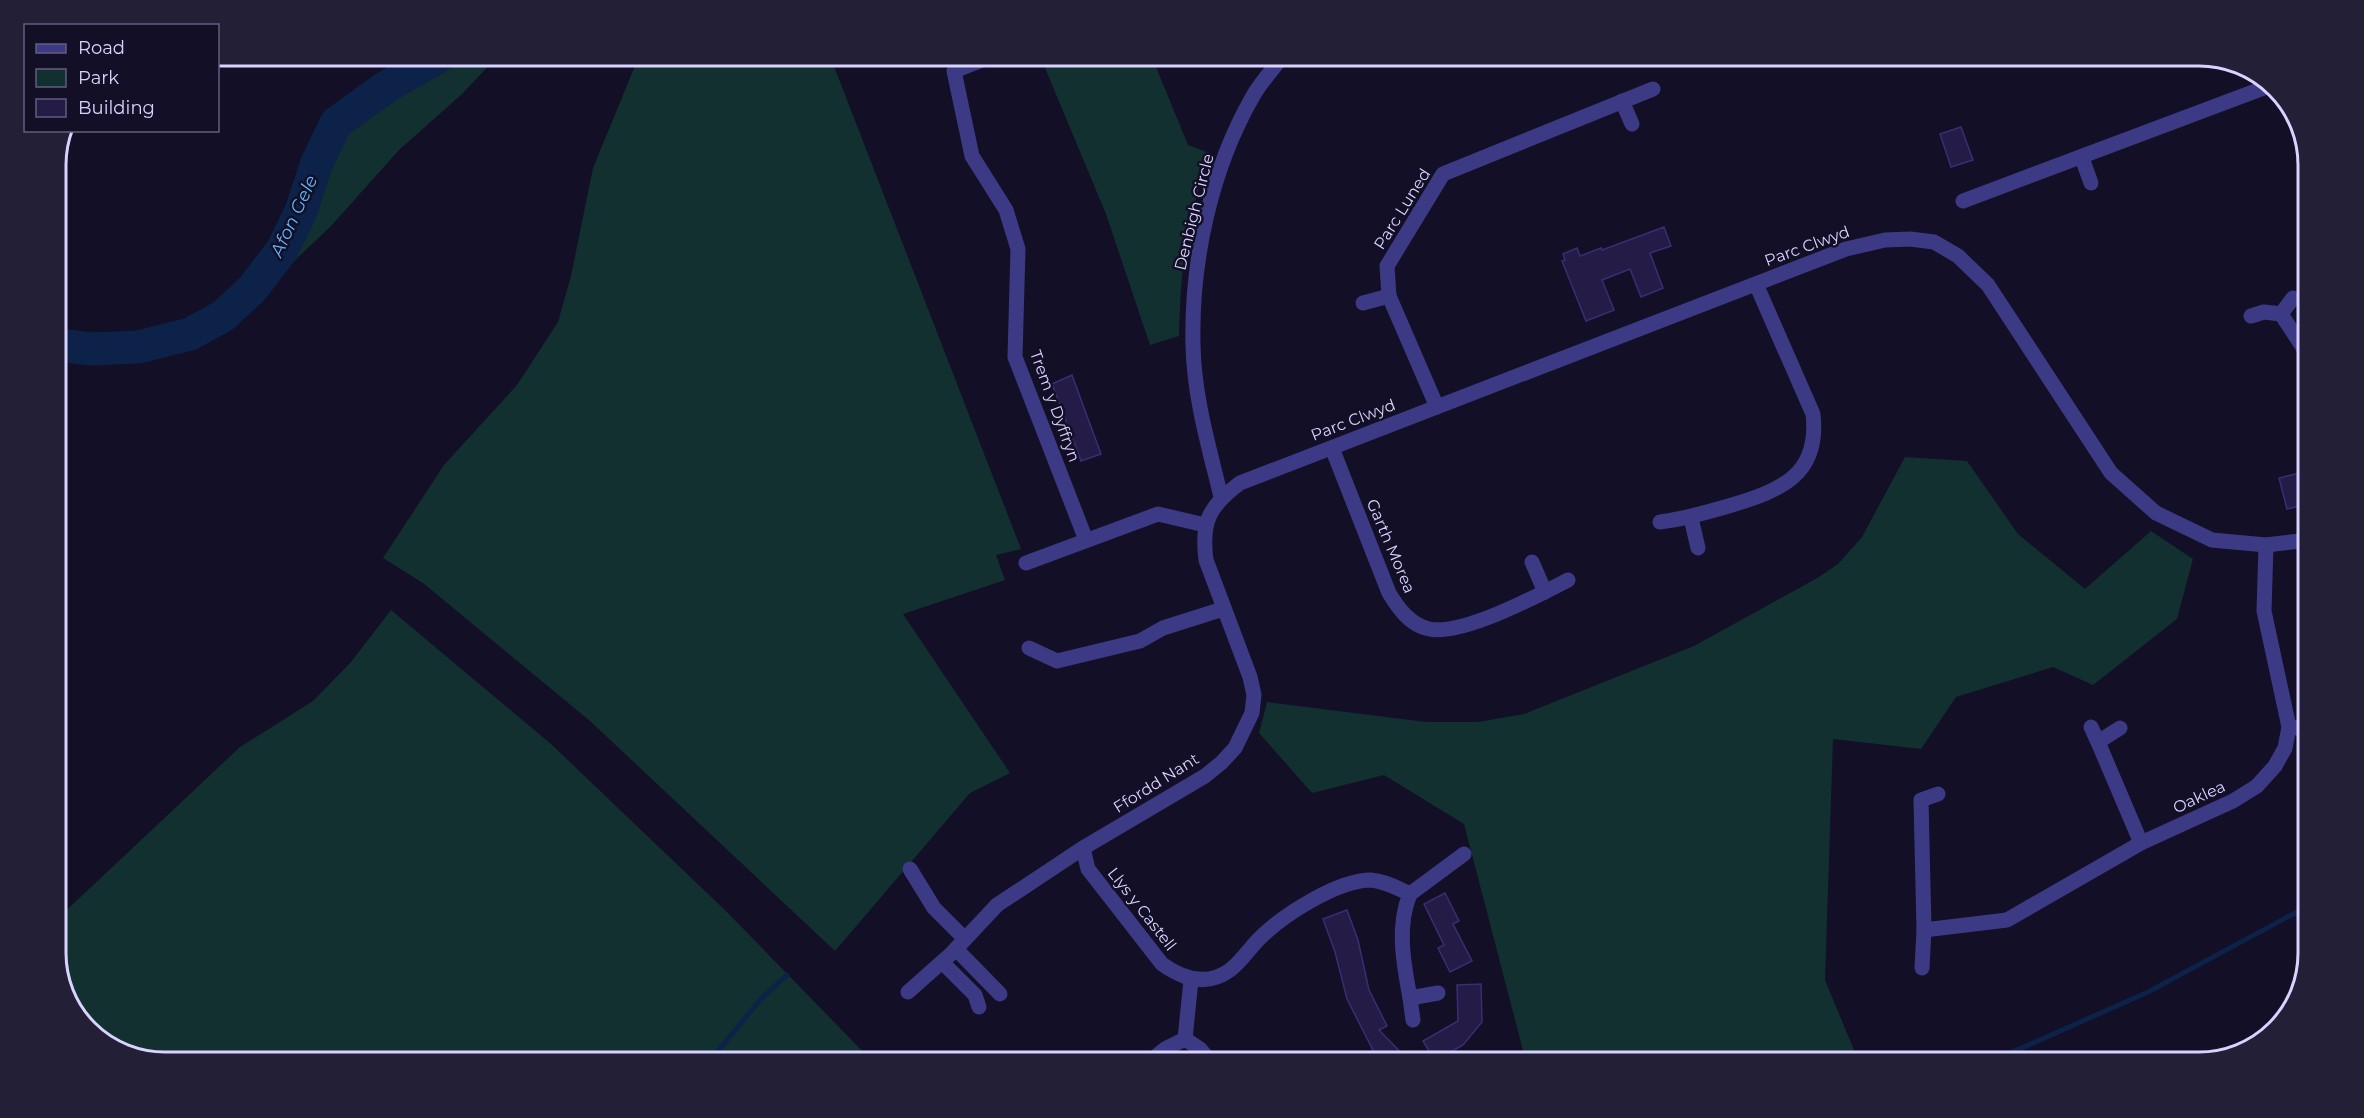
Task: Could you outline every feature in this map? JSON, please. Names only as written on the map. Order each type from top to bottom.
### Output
[{"type":"street","name":"Trem y Dyffryn","points":[[967,66],[954,71],[972,156],[1005,210],[1018,249],[1015,357],[1086,540]]},
{"type":"street","name":"Denbigh Circle","points":[[1221,497],[1200,407],[1193,346],[1194,285],[1206,222],[1223,159],[1254,95],[1276,66]]},
{"type":"street","name":"Parc Luned","points":[[1437,407],[1389,296],[1387,266],[1443,174],[1653,89]]},
{"type":"street","points":[[1962,201],[2262,89]]},
{"type":"street","points":[[1622,101],[1632,124]]},
{"type":"street","points":[[2082,158],[2091,183]]},
{"type":"street","name":"Parc Clwyd","points":[[1221,497],[1240,483],[1846,249],[1885,240],[1910,239],[1934,242],[1958,256],[1988,285],[2111,473],[2156,513],[2212,540],[2266,544],[2298,541]]},
{"type":"street","points":[[1660,522],[1691,518],[1770,493],[1788,483],[1803,466],[1812,447],[1815,429],[1813,414],[1756,284]]},
{"type":"street","points":[[1363,303],[1389,296]]},
{"type":"street","points":[[2282,314],[2293,298]]},
{"type":"street","points":[[2251,316],[2264,312],[2282,314]]},
{"type":"street","points":[[2282,314],[2298,339]]},
{"type":"street","name":"Garth Morea","points":[[1332,448],[1389,592],[1399,609],[1409,619],[1427,629],[1447,631],[1467,626],[1568,580]]},
{"type":"street","name":"Ffordd Nant","points":[[908,992],[942,962],[997,905],[1083,848],[1205,776],[1235,748],[1252,713],[1254,694],[1250,677],[1206,560],[1203,541],[1205,525],[1211,509],[1221,497]]},
{"type":"street","points":[[1026,563],[1158,514],[1205,525]]},
{"type":"street","points":[[1691,518],[1698,548]]},
{"type":"street","name":"Oaklea","points":[[1924,930],[2007,921],[2141,843],[2233,801],[2258,786],[2275,766],[2285,748],[2289,727],[2264,611],[2266,544]]},
{"type":"street","points":[[1532,562],[1545,592]]},
{"type":"street","points":[[1029,648],[1058,668],[1140,641],[1163,628],[1223,609]]},
{"type":"street","points":[[2091,727],[2141,843]]},
{"type":"street","points":[[2289,727],[2298,728]]},
{"type":"street","points":[[2098,742],[2120,728]]},
{"type":"street","points":[[1920,784],[1924,930],[1922,968]]},
{"type":"street","points":[[1921,801],[1938,794]]},
{"type":"street","name":"Llys y Castell","points":[[1083,848],[1088,870],[1162,964],[1176,974],[1191,980]]},
{"type":"street","points":[[1413,1020],[1403,963],[1402,927],[1405,906],[1410,894],[1464,854]]},
{"type":"street","points":[[910,869],[934,908],[1000,994]]},
{"type":"street","points":[[1185,1040],[1191,980],[1213,977],[1230,970],[1263,934],[1302,906],[1342,886],[1371,880],[1389,883],[1410,894]]},
{"type":"street","points":[[942,962],[975,995],[979,1007]]},
{"type":"street","points":[[1410,998],[1438,993]]},
{"type":"street","points":[[1161,1052],[1185,1040]]},
{"type":"street","points":[[1185,1040],[1203,1052]]},
{"type":"green space","points":[[452,66],[489,66],[462,94],[399,150],[331,226],[269,285],[302,237],[329,161],[343,138],[375,111]]},
{"type":"green space","points":[[635,66],[834,66],[1021,549],[996,555],[1005,580],[903,614],[1010,773],[970,793],[835,951],[590,721],[423,583],[383,558],[444,465],[517,385],[558,322],[571,276],[593,168]]},
{"type":"green space","points":[[1044,66],[1156,66],[1188,145],[1212,154],[1197,196],[1188,235],[1181,285],[1179,336],[1150,345],[1106,214]]},
{"type":"green space","points":[[1905,457],[1967,461],[2018,534],[2085,589],[2151,531],[2193,559],[2177,619],[2093,685],[2053,667],[1956,697],[1921,749],[1833,739],[1825,980],[1855,1052],[1523,1052],[1464,824],[1384,775],[1312,793],[1259,733],[1267,702],[1426,722],[1478,722],[1524,714],[1694,646],[1819,577],[1838,564],[1862,537]]},
{"type":"green space","points":[[391,610],[551,744],[728,913],[863,1052],[165,1052],[145,1050],[127,1044],[105,1032],[90,1018],[71,985],[66,960],[66,911],[240,747],[313,701],[351,662]]},
{"type":"building","points":[[1961,127],[1973,160],[1951,167],[1940,134]]},
{"type":"building","points":[[1664,227],[1671,246],[1650,253],[1663,288],[1641,297],[1630,269],[1602,280],[1614,310],[1586,321],[1562,261],[1565,260],[1563,254],[1577,248],[1580,256]]},
{"type":"building","points":[[1072,375],[1101,454],[1081,461],[1052,384]]},
{"type":"building","points":[[2298,473],[2298,506],[2287,509],[2279,478]]},
{"type":"building","points":[[1445,893],[1459,921],[1453,924],[1472,961],[1450,972],[1438,948],[1444,945],[1424,904]]},
{"type":"building","points":[[1347,910],[1358,940],[1369,990],[1387,1026],[1379,1030],[1400,1052],[1374,1052],[1347,999],[1335,952],[1323,919]]},
{"type":"building","points":[[1481,984],[1482,1022],[1463,1045],[1451,1052],[1430,1052],[1423,1041],[1458,1021],[1457,985]]},
{"type":"waterway","name":"Afon Gele","points":[[66,346],[93,349],[138,347],[190,334],[223,316],[253,288],[282,250],[301,211],[316,165],[336,123],[386,87],[423,66]]},
{"type":"waterway","points":[[2013,1052],[2148,992],[2298,911]]},
{"type":"waterway","points":[[717,1052],[760,1000],[787,975]]}]
